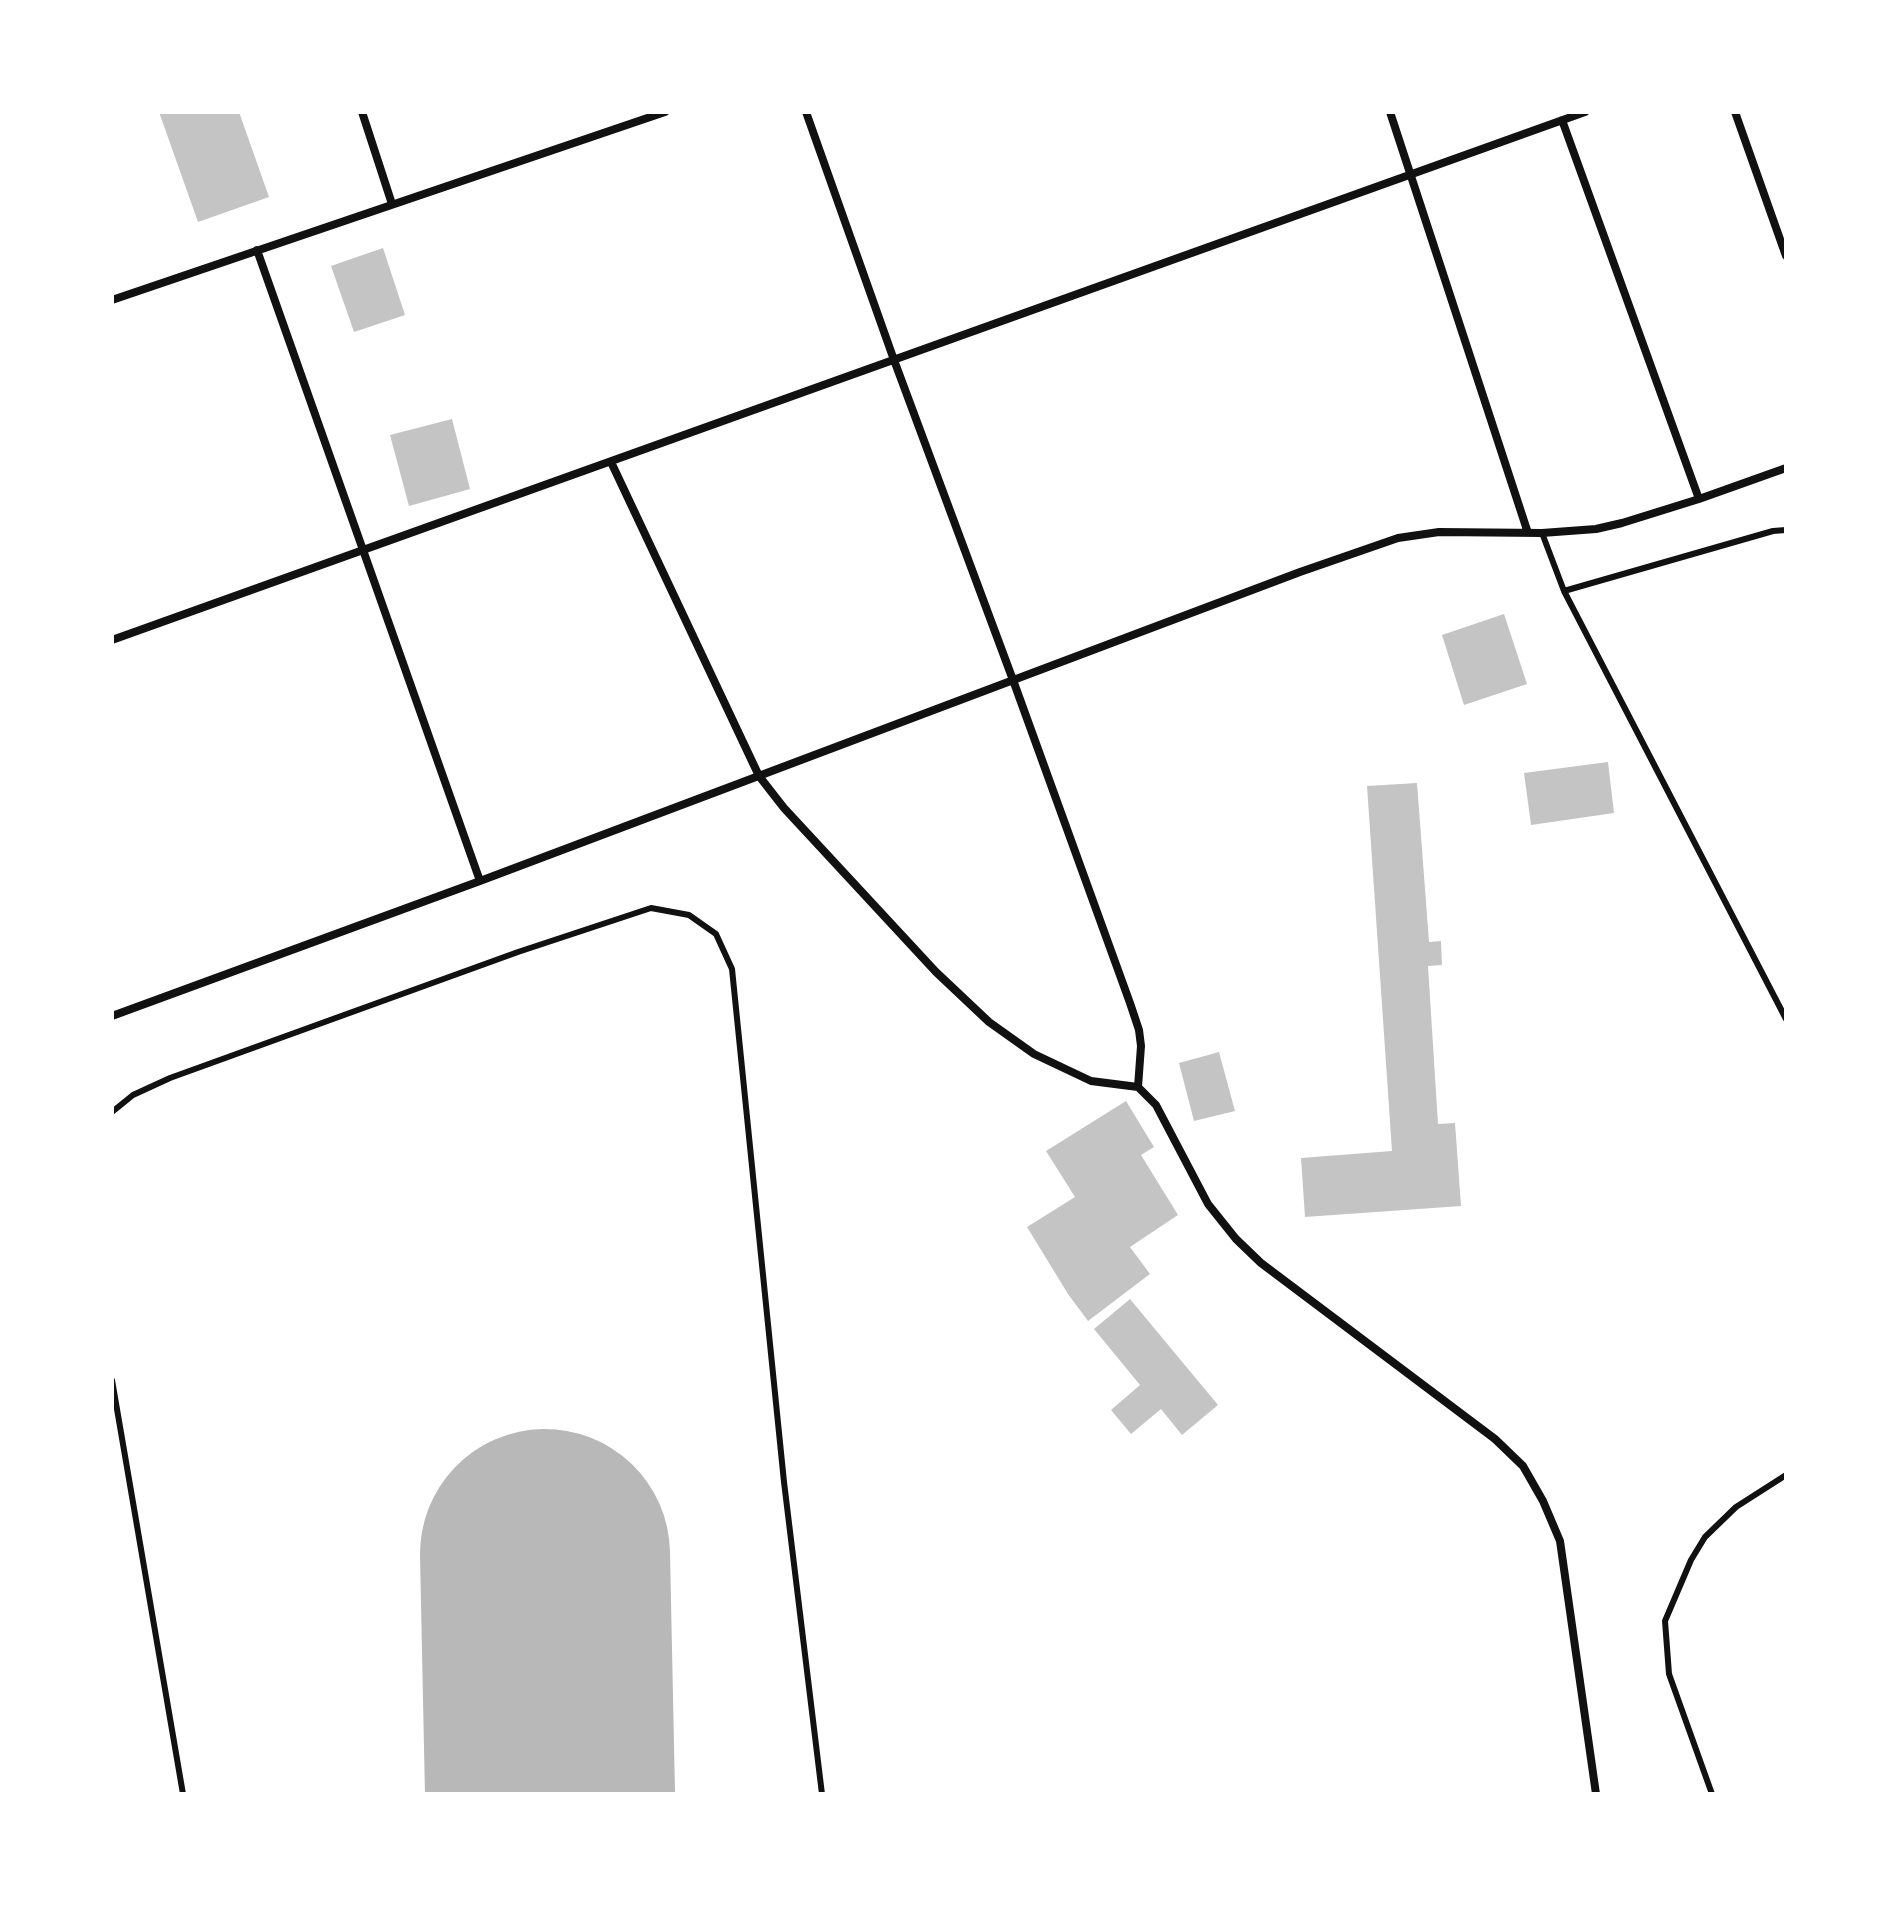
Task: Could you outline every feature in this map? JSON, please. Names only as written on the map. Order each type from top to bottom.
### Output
[{"type":"street","points":[[362,112],[392,204]]},
{"type":"street","points":[[112,288],[114,299],[665,112]]},
{"type":"street","points":[[806,112],[1139,1030],[1138,1087]]},
{"type":"street","points":[[1390,112],[1528,533]]},
{"type":"street","points":[[112,640],[1585,112]]},
{"type":"street","points":[[1735,112],[1786,256]]},
{"type":"street","points":[[1562,120],[1699,499]]},
{"type":"street","points":[[257,250],[480,881]]},
{"type":"street","points":[[611,462],[759,776],[784,808],[936,972],[989,1022],[1034,1054],[1091,1081],[1138,1087],[1156,1105],[1208,1204],[1236,1239],[1261,1263],[1495,1439],[1523,1466],[1543,1501],[1560,1541],[1596,1794]]},
{"type":"street","points":[[112,1016],[1398,538],[1439,532],[1542,533],[1596,529],[1699,499],[1786,468]]},
{"type":"lane","points":[[1564,591],[1773,531],[1786,530]]},
{"type":"lane","points":[[1542,533],[1564,591],[1786,1019]]},
{"type":"lane","points":[[112,1112],[133,1095],[170,1078],[518,952],[651,908],[689,915],[716,934],[732,969],[784,1482],[822,1794]]},
{"type":"lane","points":[[112,1380],[183,1794]]},
{"type":"lane","points":[[1712,1794],[1669,1674],[1665,1621],[1691,1560],[1705,1537],[1736,1507],[1786,1475]]},
{"type":"building","points":[[159,112],[239,112],[269,197],[198,222]]},
{"type":"building","points":[[383,248],[405,315],[354,332],[331,266]]},
{"type":"building","points":[[452,419],[470,489],[409,506],[390,435]]},
{"type":"building","points":[[1504,614],[1527,684],[1464,705],[1442,635]]},
{"type":"building","points":[[1608,762],[1614,813],[1531,825],[1524,773]]},
{"type":"building","points":[[1417,783],[1429,942],[1441,941],[1442,965],[1428,966],[1438,1124],[1455,1123],[1461,1206],[1305,1217],[1301,1158],[1392,1151],[1367,786]]},
{"type":"building","points":[[1219,1052],[1235,1111],[1194,1121],[1179,1063]]},
{"type":"building","points":[[1126,1101],[1154,1147],[1141,1155],[1178,1215],[1130,1247],[1150,1274],[1088,1321],[1027,1227],[1075,1197],[1046,1151]]},
{"type":"building","points":[[1130,1299],[1218,1405],[1182,1435],[1161,1409],[1131,1434],[1111,1410],[1140,1385],[1094,1329]]},
{"type":"runway","points":[[545,1554],[550,1794]]}]
